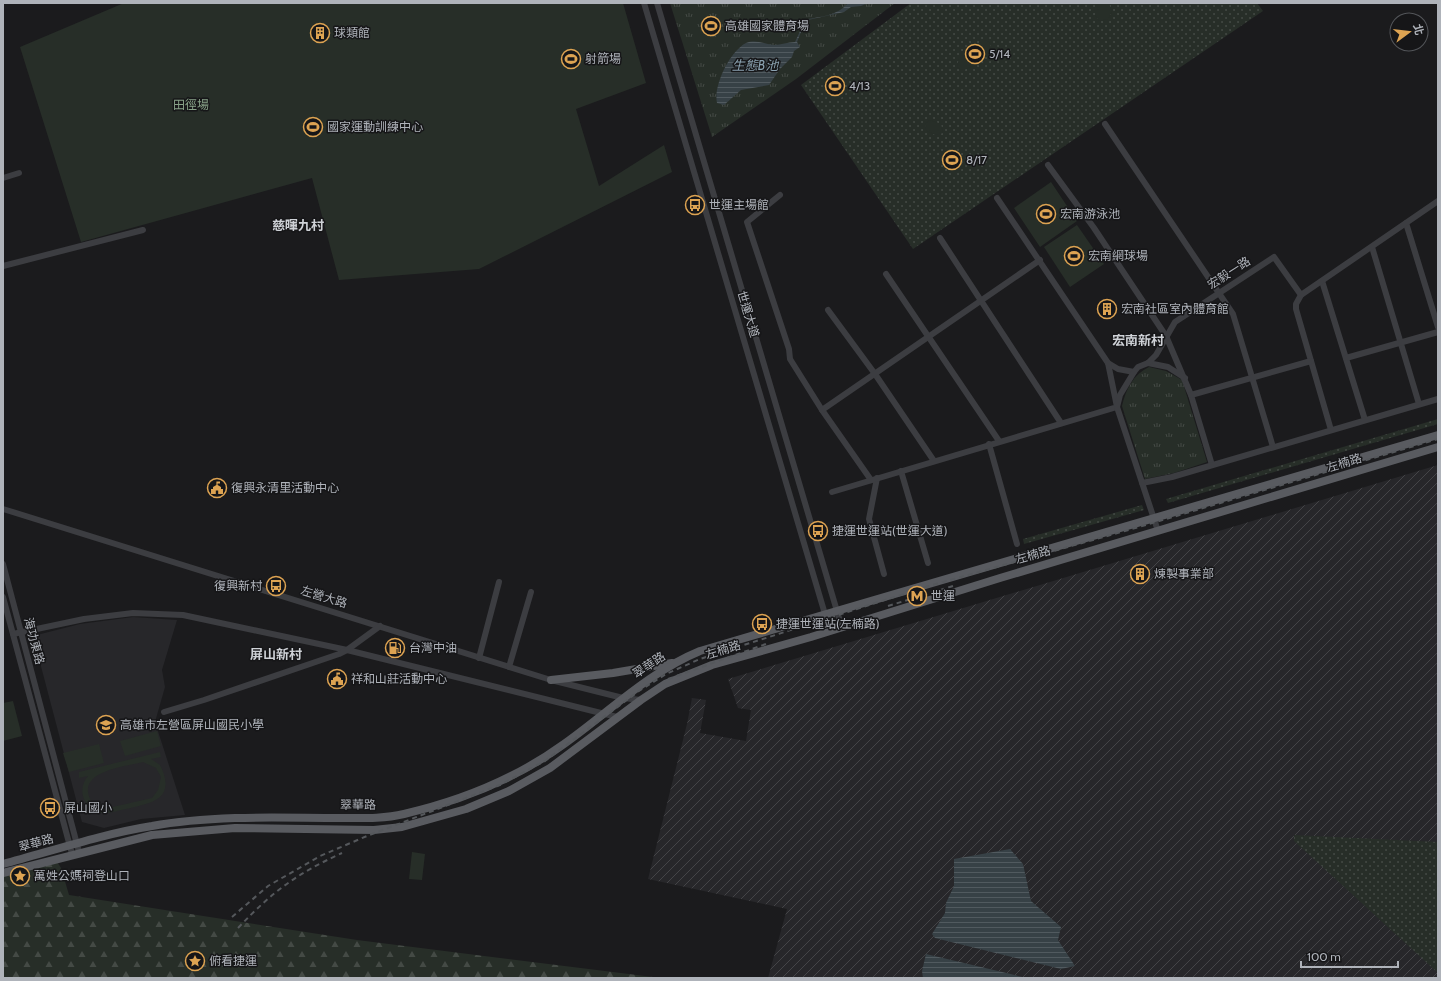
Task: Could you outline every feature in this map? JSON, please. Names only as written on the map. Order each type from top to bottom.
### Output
[{"type":"main road","name":"左楠路","points":[[677,662],[700,651],[837,610],[1154,519],[1438,435]]},
{"type":"main road","name":"左楠路","points":[[641,700],[665,684],[712,665],[842,628],[1000,578],[1438,447]]},
{"type":"main road","points":[[550,680],[613,673],[677,662]]},
{"type":"main road","name":"翠華路","points":[[3,873],[74,849],[153,826],[235,818],[372,818],[402,815],[502,781],[542,759],[623,698],[677,662]]},
{"type":"main road","name":"翠華路","points":[[3,864],[74,849],[183,831],[235,828],[374,830],[402,827],[466,809],[509,791],[550,768],[641,700]]},
{"type":"street","name":"世運大道","points":[[644,3],[830,631]]},
{"type":"street","name":"世運大道","points":[[657,3],[842,628]]},
{"type":"street","points":[[1105,124],[1235,319],[1273,447]]},
{"type":"street","points":[[1048,165],[1094,228],[1166,336],[1185,378],[1212,465]]},
{"type":"street","points":[[3,178],[19,174]]},
{"type":"street","points":[[780,195],[747,222],[789,349],[790,359],[822,410],[874,479],[869,519],[884,574]]},
{"type":"street","points":[[997,198],[1108,363],[1117,407],[1158,531]]},
{"type":"street","points":[[1331,430],[1296,309],[1296,304],[1301,295],[1438,201]]},
{"type":"street","points":[[1406,223],[1438,327]]},
{"type":"street","points":[[3,266],[143,230]]},
{"type":"street","points":[[940,238],[1061,423]]},
{"type":"street","points":[[1372,246],[1419,404]]},
{"type":"street","name":"宏毅一路","points":[[1117,407],[1120,395],[1138,366],[1148,363],[1156,355],[1166,336],[1178,320],[1274,257],[1301,295]]},
{"type":"street","points":[[822,410],[1040,260]]},
{"type":"street","points":[[886,274],[999,441]]},
{"type":"street","points":[[1322,281],[1365,420]]},
{"type":"street","points":[[828,310],[875,374],[934,461]]},
{"type":"street","points":[[1346,358],[1438,332]]},
{"type":"street","points":[[1191,396],[1311,361]]},
{"type":"street","points":[[1108,363],[1118,368],[1134,372]]},
{"type":"street","points":[[1148,363],[1168,367],[1185,378]]},
{"type":"street","points":[[1142,483],[1172,477],[1438,399]]},
{"type":"street","points":[[832,492],[1117,407]]},
{"type":"street","points":[[989,444],[1017,544]]},
{"type":"street","points":[[901,471],[928,563]]},
{"type":"street","name":"左營大路","points":[[3,509],[550,680],[623,698],[641,700]]},
{"type":"street","name":"海功東路","points":[[3,564],[6,589],[21,632],[45,723],[74,849]]},
{"type":"street","points":[[479,658],[499,582]]},
{"type":"street","points":[[509,667],[531,592]]},
{"type":"street","name":"海功東路","points":[[3,597],[37,725],[74,849]]},
{"type":"street","points":[[13,634],[84,619],[143,612],[183,615],[347,650],[617,717]]},
{"type":"street","points":[[164,712],[297,670],[347,650],[380,626]]},
{"type":"street","points":[[37,725],[45,723]]},
{"type":"shaded area","points":[[1438,465],[1438,978],[768,978],[787,909],[648,879],[687,724],[692,698],[706,700],[700,733],[746,741],[751,710],[738,708],[728,679]]},
{"type":"shaded area","name":"高雄市左營區屏山國民小學","points":[[133,617],[177,620],[162,670],[165,687],[155,722],[185,815],[141,819],[104,828],[82,822],[33,636],[80,624]]},
{"type":"green space","name":"國家運動訓練中心","points":[[124,3],[623,3],[646,83],[576,109],[599,186],[664,145],[672,172],[479,269],[339,280],[312,178],[81,242],[20,47]]},
{"type":"green space","points":[[670,3],[895,3],[796,79],[712,137]]},
{"type":"green space","points":[[911,3],[1257,3],[1263,11],[913,249],[801,85]]},
{"type":"green space","points":[[1095,3],[1109,3],[1112,12],[1108,19],[1099,21],[1095,15]]},
{"type":"green space","name":"5/14","points":[[984,40],[989,42],[991,47],[982,58],[974,65],[965,69],[961,70],[957,67],[959,58]]},
{"type":"green space","name":"4/13","points":[[829,76],[834,77],[847,89],[844,96],[835,101],[831,101],[823,82]]},
{"type":"green space","name":"8/17","points":[[930,120],[941,124],[943,133],[935,135],[926,130],[926,123]]},
{"type":"green space","name":"8/17","points":[[946,150],[953,153],[961,160],[961,170],[951,172],[943,163],[941,155]]},
{"type":"green space","name":"宏南游泳池","points":[[1051,182],[1077,221],[1040,247],[1014,208]]},
{"type":"green space","name":"宏南網球場","points":[[1077,225],[1104,264],[1070,287],[1044,247]]},
{"type":"green space","points":[[1149,367],[1166,371],[1182,380],[1207,462],[1174,473],[1145,479],[1122,406],[1128,388],[1134,378]]},
{"type":"green space","points":[[1438,419],[1438,424],[1168,503],[1166,499]]},
{"type":"green space","points":[[1142,505],[1144,510],[1024,544],[1023,539]]},
{"type":"green space","points":[[13,701],[22,736],[3,741],[3,703]]},
{"type":"green space","points":[[157,731],[161,746],[125,756],[120,741]]},
{"type":"green space","points":[[99,744],[104,763],[69,772],[63,753]]},
{"type":"green space","points":[[160,752],[161,757],[151,759],[160,765],[166,785],[164,792],[159,798],[153,801],[114,812],[102,813],[86,804],[82,793],[84,781],[88,776],[79,778],[79,772]],"holes":[[[143,762],[156,768],[161,777],[158,790],[152,798],[104,809],[91,801],[88,792],[89,785],[93,779],[100,774],[118,767]]]},
{"type":"green space","points":[[1294,835],[1438,842],[1438,973],[1294,841]]},
{"type":"green space","points":[[412,852],[425,854],[422,880],[409,879]]},
{"type":"green space","points":[[56,860],[61,868],[69,895],[357,940],[661,978],[3,978],[3,877]]},
{"type":"water","name":"生態B池","points":[[868,3],[861,6],[851,7],[844,12],[808,20],[803,27],[797,42],[800,47],[794,51],[792,57],[780,69],[769,85],[741,90],[724,105],[717,103],[716,96],[724,70],[734,53],[746,43],[757,42],[774,45],[795,42],[803,25],[808,19],[834,13],[839,11],[847,4]]},
{"type":"water","points":[[1010,849],[1023,864],[1031,901],[1061,927],[1058,940],[1075,966],[1061,969],[935,938],[932,934],[945,913],[946,903],[954,886],[954,859]]},
{"type":"water","points":[[926,954],[1027,978],[923,978],[922,971]]},
{"type":"railway","points":[[232,917],[268,886],[320,856],[367,836],[500,785],[545,761],[639,691],[666,674],[700,659],[929,586],[1132,529],[1438,439]]},
{"type":"railway","points":[[888,606],[953,586]]},
{"type":"railway","points":[[668,679],[766,644]]},
{"type":"railway","points":[[238,928],[262,904],[298,876],[342,853]]},
{"type":"place","name":"高雄國家體育場","points":[[711,26]]},
{"type":"place","name":"球類館","points":[[320,33]]},
{"type":"place","name":"5/14","points":[[975,54]]},
{"type":"place","name":"射箭場","points":[[571,59]]},
{"type":"place","name":"4/13","points":[[835,86]]},
{"type":"place","name":"國家運動訓練中心","points":[[313,127]]},
{"type":"place","name":"8/17","points":[[952,160]]},
{"type":"place","name":"世運主場館","points":[[695,205]]},
{"type":"place","name":"宏南游泳池","points":[[1046,214]]},
{"type":"place","name":"宏南網球場","points":[[1074,256]]},
{"type":"place","name":"宏南社區室內體育館","points":[[1107,309]]},
{"type":"place","name":"復興永清里活動中心","points":[[217,488]]},
{"type":"place","name":"捷運世運站(世運大道)","points":[[818,531]]},
{"type":"place","name":"煉製事業部","points":[[1140,574]]},
{"type":"place","name":"復興新村","points":[[276,586]]},
{"type":"place","name":"世運","points":[[917,596]]},
{"type":"place","name":"捷運世運站(左楠路)","points":[[762,624]]},
{"type":"place","name":"台灣中油","points":[[395,648]]},
{"type":"place","name":"祥和山莊活動中心","points":[[337,679]]},
{"type":"place","name":"高雄市左營區屏山國民小學","points":[[106,725]]},
{"type":"place","name":"屏山國小","points":[[50,808]]},
{"type":"place","name":"萬姓公媽祠登山口","points":[[20,876]]},
{"type":"place","name":"俯看捷運","points":[[195,961]]},
{"type":"district","name":"慈暉九村","points":[[298,225]]},
{"type":"district","name":"宏南新村","points":[[1138,340]]},
{"type":"district","name":"屏山新村","points":[[276,654]]},
{"type":"park label","name":"田徑場","points":[[191,105]]}]
